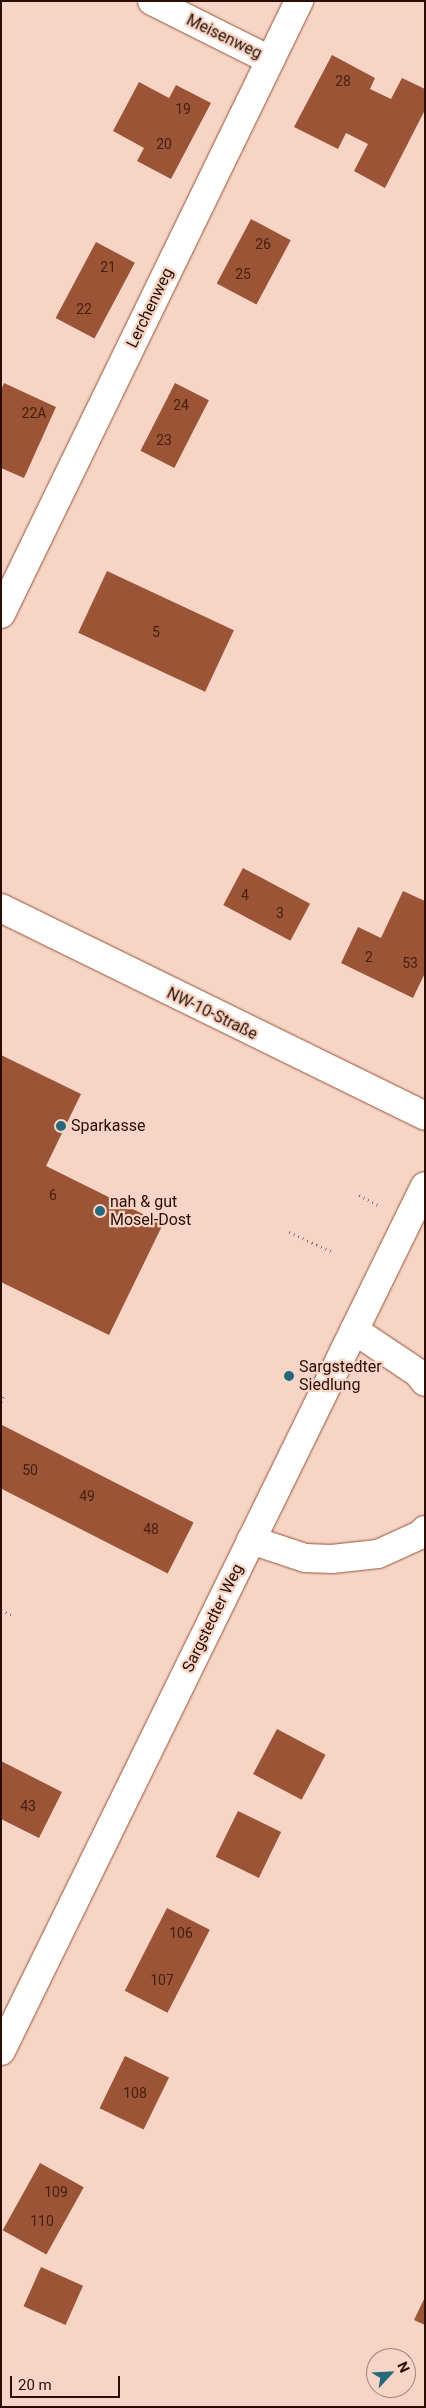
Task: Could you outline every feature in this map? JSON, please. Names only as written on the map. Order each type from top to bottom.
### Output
[{"type":"street","name":"Meisenweg","points":[[152,1],[270,60]]},
{"type":"street","name":"Lerchenweg","points":[[1,614],[299,1]]},
{"type":"street","name":"NW-10-Straße","points":[[1,908],[425,1116]]},
{"type":"street","name":"Sargstedter Weg","points":[[1,2051],[425,1186]]},
{"type":"street","points":[[354,1330],[418,1373],[425,1382]]},
{"type":"street","points":[[251,1540],[305,1558],[332,1559],[378,1554],[420,1535],[425,1530]]},
{"type":"path","points":[[289,1232],[333,1252]]},
{"type":"path","points":[[1,1402],[4,1396]]},
{"type":"path","points":[[1,1610],[12,1615]]},
{"type":"building","points":[[332,55],[375,78],[370,89],[391,99],[402,78],[425,89],[425,110],[385,188],[354,171],[368,144],[346,133],[338,149],[294,127]]},
{"type":"building","points":[[139,82],[169,98],[176,85],[211,103],[171,179],[137,161],[144,148],[113,131]]},
{"type":"building","points":[[251,219],[291,240],[256,305],[217,283]]},
{"type":"building","points":[[96,242],[135,263],[94,339],[56,318]]},
{"type":"building","points":[[4,383],[56,407],[24,478],[1,468],[1,390]]},
{"type":"building","points":[[175,383],[209,400],[174,468],[140,451]]},
{"type":"building","points":[[107,571],[234,630],[205,692],[78,633]]},
{"type":"building","points":[[243,868],[310,904],[290,941],[223,905]]},
{"type":"building","points":[[403,891],[425,901],[425,973],[413,998],[341,963],[358,927],[381,938]]},
{"type":"building","points":[[1,1055],[81,1094],[46,1166],[163,1224],[109,1335],[1,1282]]},
{"type":"building","points":[[2,1425],[194,1523],[168,1573],[1,1488]]},
{"type":"building","points":[[277,1729],[326,1755],[302,1800],[253,1774]]},
{"type":"building","points":[[1,1761],[62,1792],[39,1838],[1,1819]]},
{"type":"building","points":[[238,1811],[281,1832],[259,1878],[216,1857]]},
{"type":"building","points":[[167,1908],[210,1930],[168,2013],[125,1991]]},
{"type":"building","points":[[125,2056],[169,2077],[144,2130],[100,2108]]},
{"type":"building","points":[[40,2163],[84,2187],[46,2255],[3,2230]]},
{"type":"building","points":[[41,2267],[83,2286],[66,2325],[24,2306]]},
{"type":"building","points":[[425,2297],[425,2325],[414,2320]]},
{"type":"place","name":"Sparkasse","points":[[61,1126]]},
{"type":"place","name":"nah & gut Mosel-Dost","points":[[100,1211]]},
{"type":"place","name":"Sargstedter Siedlung","points":[[289,1376]]}]
